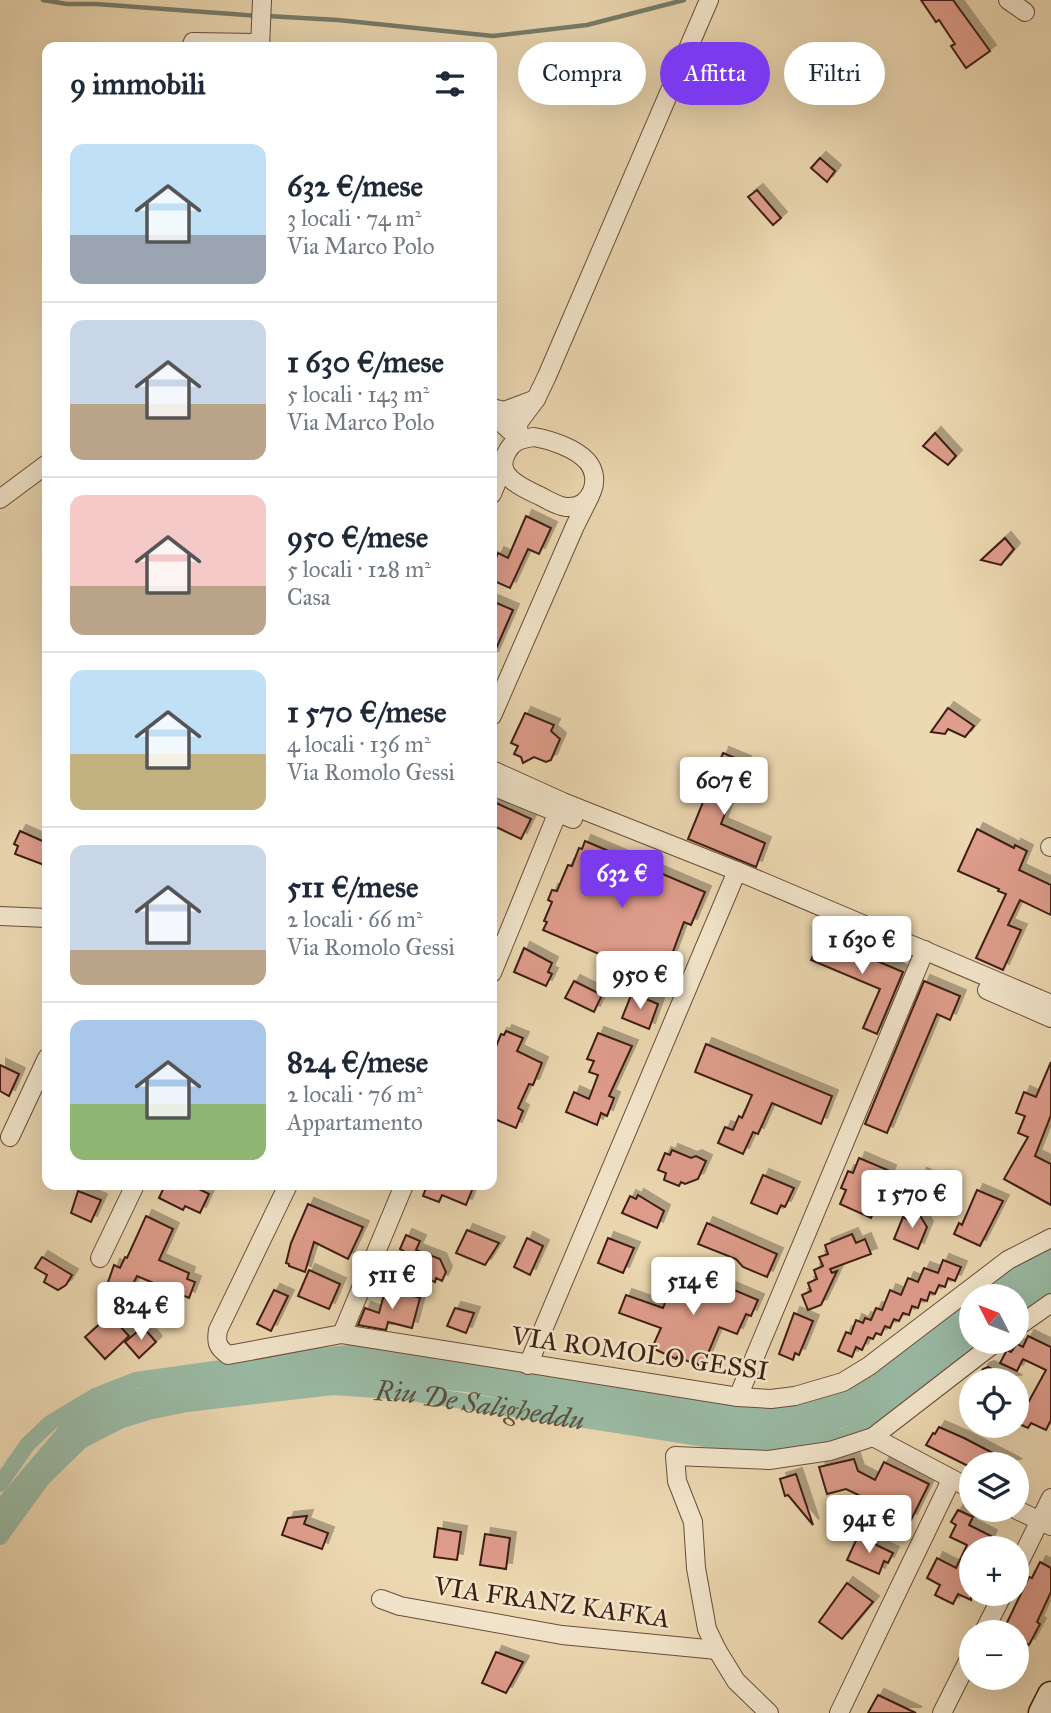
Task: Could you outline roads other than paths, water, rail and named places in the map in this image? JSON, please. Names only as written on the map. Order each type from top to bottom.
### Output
[{"type":"main road","points":[[1042,1713],[1051,1695]]},
{"type":"street","points":[[259,42],[262,0]]},
{"type":"street","points":[[1008,0],[1025,12]]},
{"type":"street","points":[[519,439],[519,423],[536,399],[708,2]]},
{"type":"street","points":[[497,409],[504,411],[536,399]]},
{"type":"street","points":[[497,705],[596,483],[594,471],[586,460],[547,439],[536,428],[536,399]]},
{"type":"street","points":[[497,419],[519,439]]},
{"type":"street","points":[[497,436],[510,479],[519,486],[565,507],[575,506],[592,493]]},
{"type":"street","points":[[497,481],[510,446],[519,439],[547,439]]},
{"type":"street","points":[[0,499],[42,468]]},
{"type":"street","points":[[565,507],[575,526]]},
{"type":"street","points":[[497,773],[560,807]]},
{"type":"street","points":[[497,788],[560,807],[735,876],[922,956],[1051,1018]]},
{"type":"street","points":[[497,962],[560,807]]},
{"type":"street","points":[[528,1365],[735,876]]},
{"type":"street","points":[[0,916],[42,918]]},
{"type":"street","points":[[922,956],[1051,1004]]},
{"type":"street","points":[[738,1397],[922,956]]},
{"type":"street","points":[[10,1137],[42,1069]]},
{"type":"street","points":[[100,1258],[133,1190]]},
{"type":"street","name":"VIA ROMOLO GESSI","points":[[286,1190],[218,1330],[216,1341],[220,1349],[228,1354],[342,1334],[738,1397],[771,1399],[794,1396],[843,1382],[869,1366],[1008,1260],[1051,1238]]},
{"type":"street","points":[[342,1334],[402,1190]]},
{"type":"street","points":[[1029,1319],[1051,1303]]},
{"type":"street","points":[[769,1713],[736,1681],[708,1629],[696,1568],[693,1522],[677,1481],[675,1456],[769,1460],[830,1451],[873,1437],[980,1354]]},
{"type":"street","points":[[873,1437],[959,1484]]},
{"type":"street","points":[[839,1713],[951,1480]]},
{"type":"street","points":[[1029,1549],[1046,1524],[1051,1498]]},
{"type":"street","points":[[1029,1516],[1046,1524]]},
{"type":"street","name":"VIA FRANZ KAFKA","points":[[381,1599],[400,1606],[562,1635],[717,1650]]},
{"type":"street","points":[[942,1713],[959,1680]]},
{"type":"waterway","points":[[43,0],[67,4],[259,16]]},
{"type":"waterway","points":[[267,16],[338,20],[493,36],[587,25],[684,0]]},
{"type":"waterway","name":"Riu De Saligheddu","points":[[997,1284],[1011,1272],[1051,1249]]},
{"type":"waterway","name":"Riu De Saligheddu","points":[[1029,1286],[1051,1272]]},
{"type":"waterway","name":"Riu De Saligheddu","points":[[1029,1305],[1051,1291]]},
{"type":"waterway","name":"Riu De Saligheddu","points":[[0,1484],[27,1445],[50,1423],[95,1396],[136,1380],[285,1359],[350,1353],[380,1354],[754,1412],[786,1411],[821,1404],[863,1386],[959,1314]]},
{"type":"waterway","name":"Riu De Saligheddu","points":[[0,1518],[82,1421],[144,1401],[344,1366],[468,1378],[638,1411],[768,1429],[832,1417],[871,1401],[959,1335]]},
{"type":"waterway","name":"Riu De Saligheddu","points":[[0,1537],[43,1478],[81,1441],[122,1420],[187,1404],[333,1387],[405,1392],[775,1450],[845,1436],[889,1413],[964,1354]]}]
